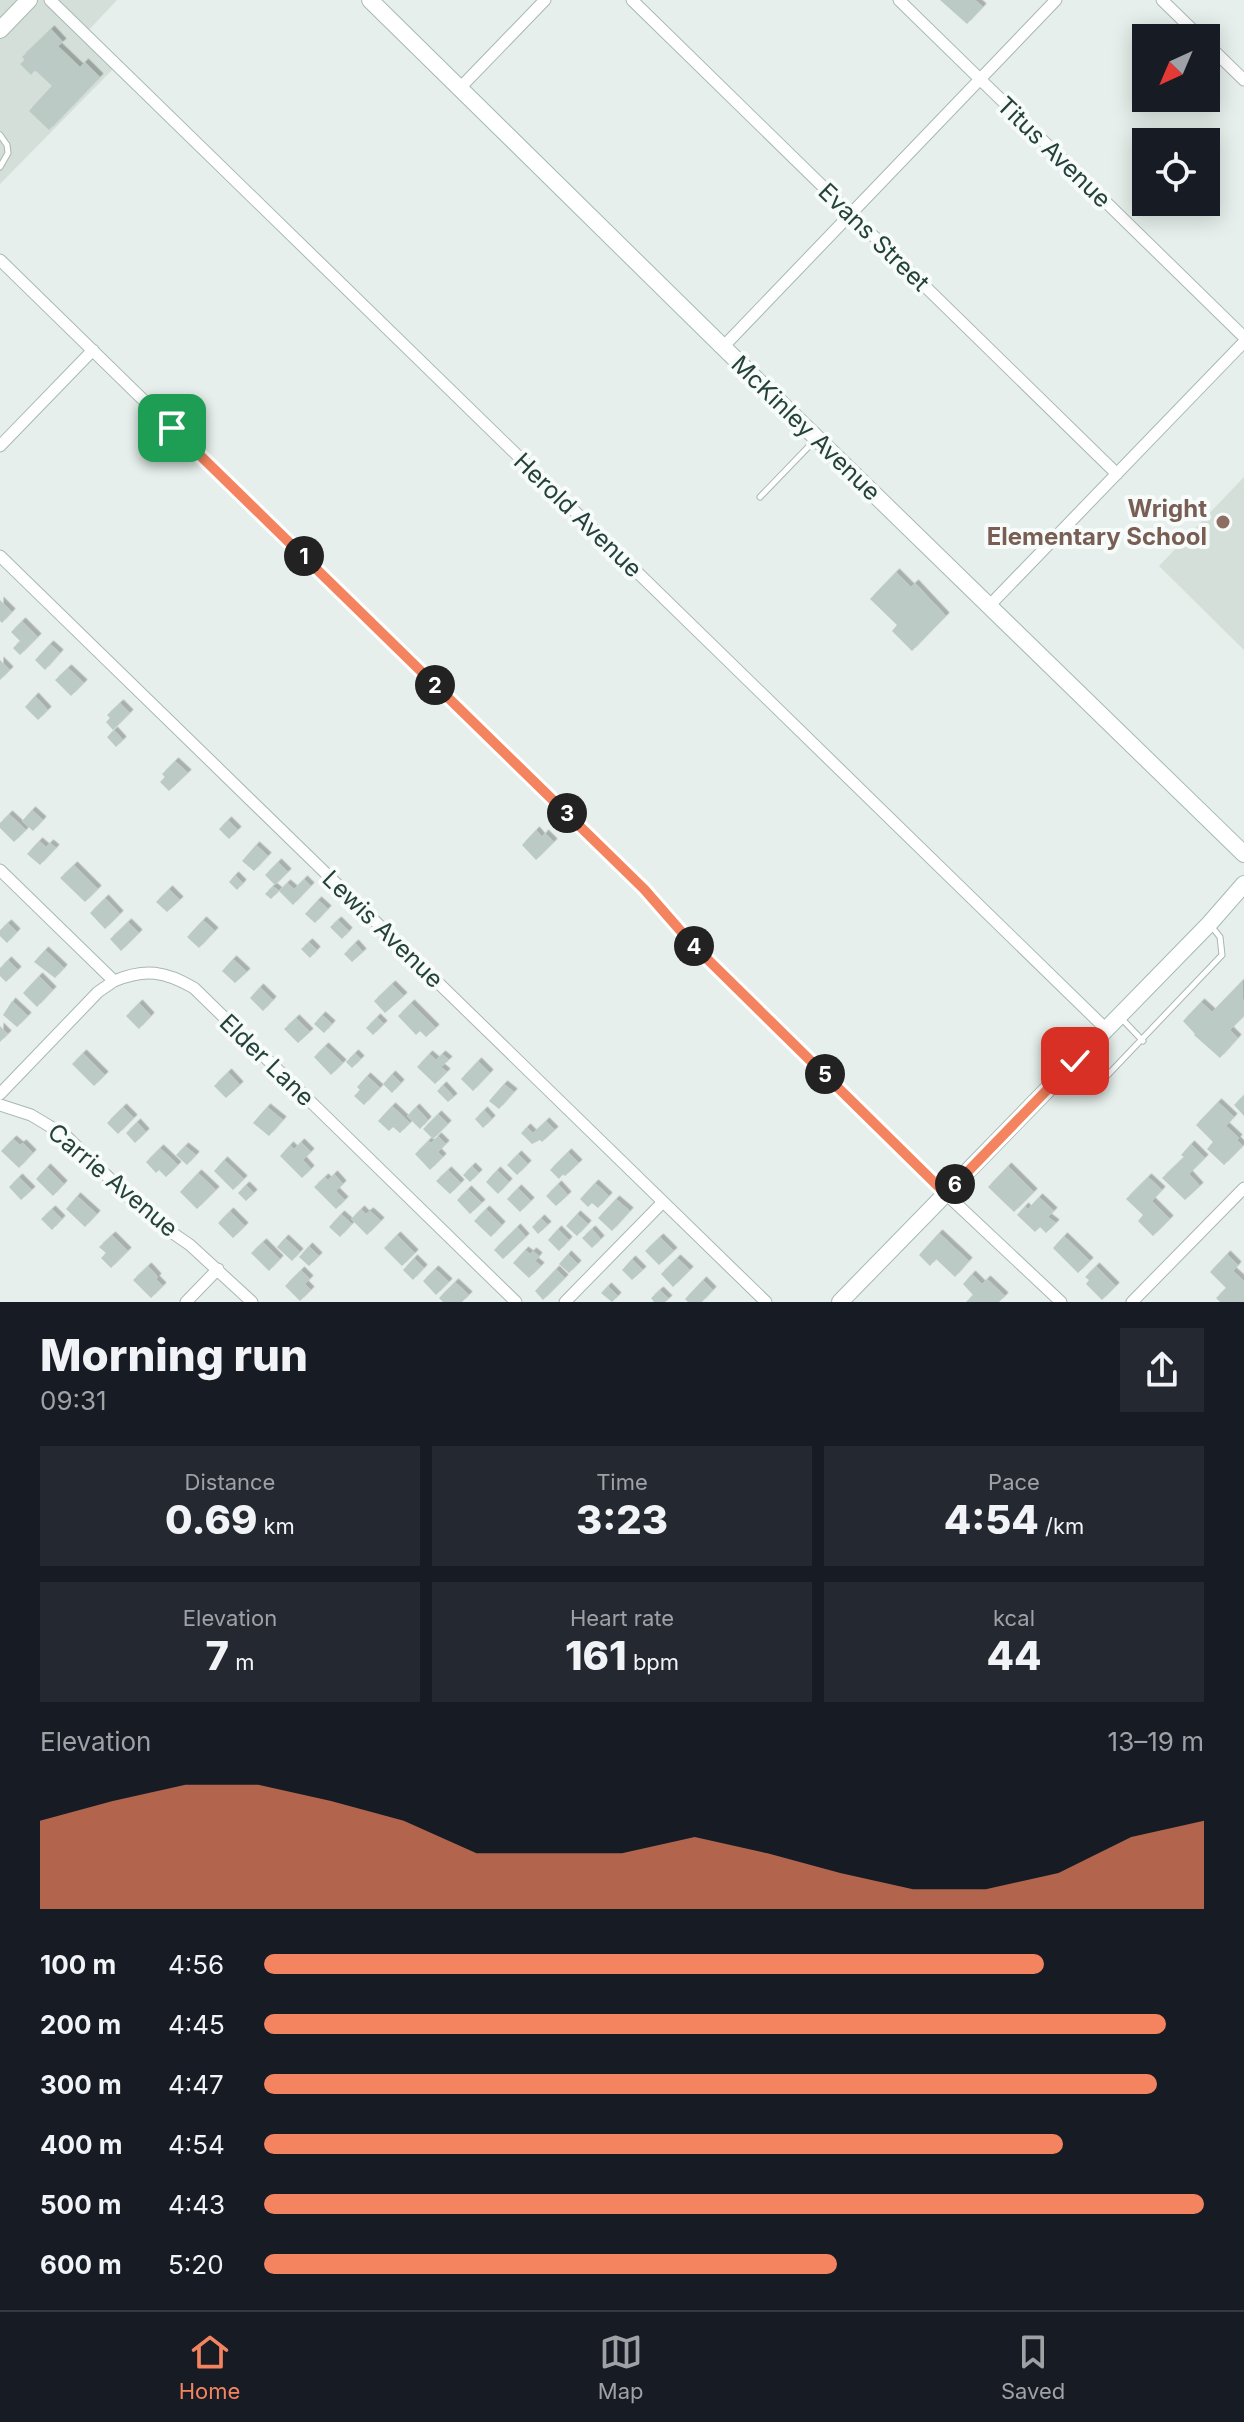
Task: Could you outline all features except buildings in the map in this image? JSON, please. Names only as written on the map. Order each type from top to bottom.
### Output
[{"type":"main road","points":[[0,30],[29,0]]},
{"type":"main road","name":"McKinley Avenue","points":[[370,0],[1244,854]]},
{"type":"main road","points":[[840,1302],[1210,923],[1244,884]]},
{"type":"street","name":"Herold Avenue","points":[[50,0],[1106,1029]]},
{"type":"street","points":[[459,89],[545,0]]},
{"type":"street","name":"Evans Street","points":[[632,0],[1117,474]]},
{"type":"street","name":"Titus Avenue","points":[[899,0],[1244,340]]},
{"type":"street","points":[[723,347],[1056,0]]},
{"type":"street","points":[[1162,0],[1187,24]]},
{"type":"street","points":[[1220,57],[1244,80]]},
{"type":"street","points":[[0,260],[644,889],[693,945],[946,1194],[1061,1302]]},
{"type":"street","points":[[989,606],[1244,340]]},
{"type":"street","points":[[0,446],[93,350]]},
{"type":"street","name":"Lewis Avenue","points":[[0,556],[766,1302]]},
{"type":"street","points":[[0,870],[114,981],[98,992],[0,1094]]},
{"type":"street","name":"Elder Lane","points":[[114,981],[131,974],[153,972],[175,977],[194,988],[516,1302]]},
{"type":"street","name":"Carrie Avenue","points":[[0,1105],[31,1115],[55,1128],[148,1216],[190,1245],[252,1302]]},
{"type":"street","points":[[1132,1302],[1244,1188]]},
{"type":"street","points":[[565,1302],[663,1202]]},
{"type":"street","points":[[186,1302],[218,1269]]},
{"type":"lane","points":[[0,135],[8,153],[0,167]]},
{"type":"lane","points":[[760,497],[816,438]]},
{"type":"lane","points":[[1075,1061],[1102,1081],[1143,1041],[1222,955],[1220,937],[1210,923]]},
{"type":"lane","points":[[1118,1016],[1143,1041]]},
{"type":"shaded area","points":[[0,0],[117,0],[85,34],[116,66],[0,184]]},
{"type":"shaded area","name":"Wright Elementary School","points":[[1244,477],[1244,650],[1159,566]]},
{"type":"place","name":"Wright Elementary School","points":[[1223,522]]},
{"type":"route","points":[[172,428],[644,889],[693,945],[946,1194],[1075,1061]]}]
